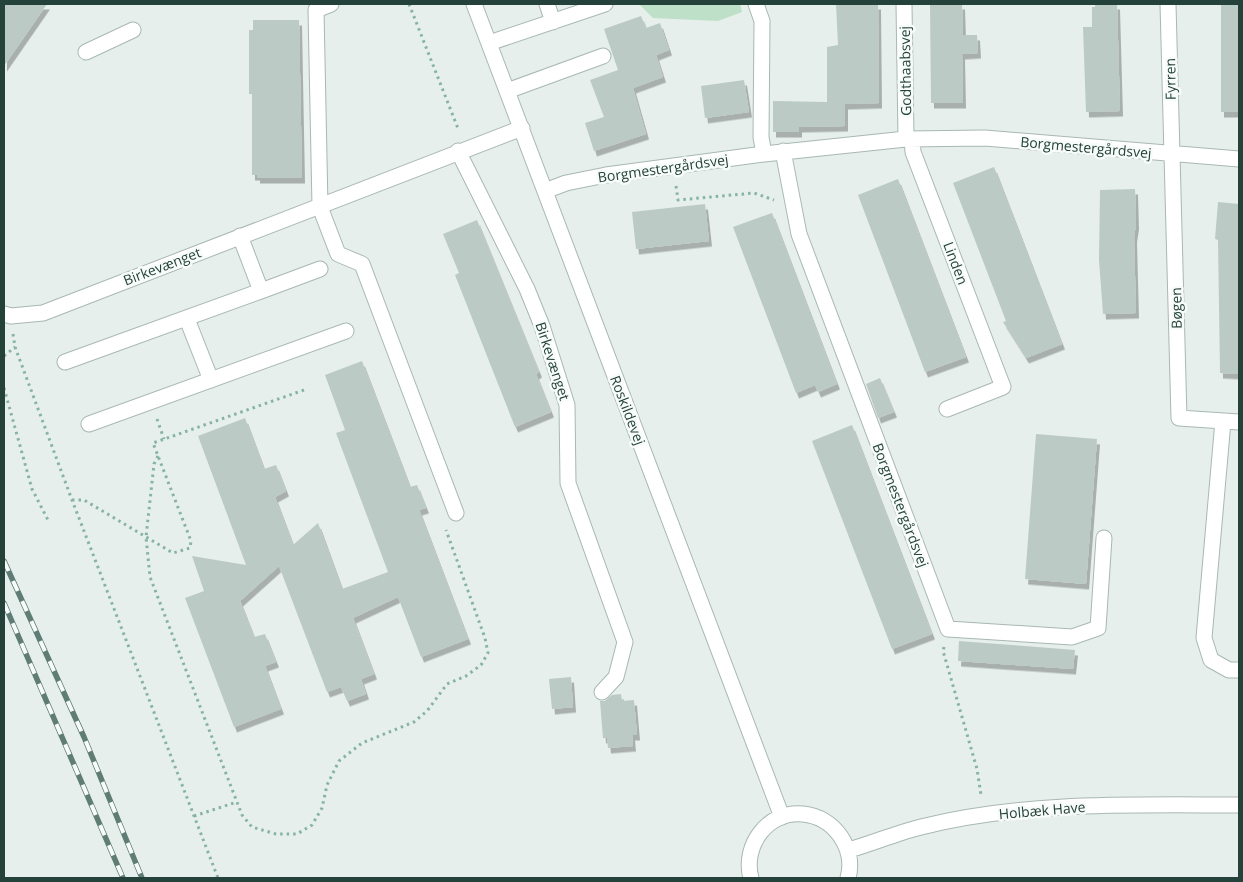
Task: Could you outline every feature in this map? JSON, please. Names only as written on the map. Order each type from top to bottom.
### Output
[{"type":"street","points":[[331,4],[316,10],[320,207],[338,254],[362,264],[456,513]]},
{"type":"street","name":"Roskildevej","points":[[474,4],[782,817]]},
{"type":"street","points":[[547,4],[553,22]]},
{"type":"street","points":[[489,43],[606,4]]},
{"type":"street","points":[[756,4],[762,21],[761,137],[764,154]]},
{"type":"street","name":"Godthaabsvej","points":[[904,4],[909,139]]},
{"type":"street","name":"Fyrren","points":[[1168,4],[1172,154]]},
{"type":"street","points":[[86,52],[133,30]]},
{"type":"street","points":[[507,91],[603,56]]},
{"type":"street","name":"Birkevænget","points":[[7,315],[43,313],[522,128]]},
{"type":"street","name":"Borgmestergårdsvej","points":[[545,191],[566,183],[606,174],[764,154],[909,139],[984,138],[1239,159]]},
{"type":"street","name":"Linden","points":[[909,139],[1003,387],[948,409]]},
{"type":"street","name":"Birkevænget","points":[[462,150],[542,326],[568,405],[568,483],[625,642],[616,677],[602,692]]},
{"type":"street","name":"Borgmestergårdsvej","points":[[783,152],[791,199],[800,234],[948,629]]},
{"type":"street","name":"Bøgen","points":[[1172,154],[1179,418],[1239,422]]},
{"type":"street","points":[[240,236],[261,291]]},
{"type":"street","points":[[65,362],[320,269]]},
{"type":"street","points":[[187,319],[212,380]]},
{"type":"street","points":[[89,424],[346,331]]},
{"type":"street","points":[[1223,421],[1204,638],[1212,660],[1229,670],[1239,670]]},
{"type":"street","points":[[948,629],[1072,637],[1098,628],[1104,538]]},
{"type":"street","name":"Holbæk Have","points":[[849,850],[921,827],[984,815],[1090,806],[1239,804]]},
{"type":"street","points":[[751,878],[748,870],[750,853],[756,837],[768,825],[782,817],[803,814],[823,819],[839,832],[849,850],[850,869],[848,878]]},
{"type":"path","points":[[409,4],[462,150]]},
{"type":"path","points":[[674,165],[678,200],[754,194],[776,201],[791,199]]},
{"type":"path","points":[[7,315],[15,347],[72,500],[218,878]]},
{"type":"path","points":[[4,356],[15,347]]},
{"type":"path","points":[[4,388],[32,488],[49,522]]},
{"type":"path","points":[[72,500],[84,500],[172,553],[190,548],[190,541],[153,443],[304,390]]},
{"type":"path","points":[[158,456],[154,464],[146,537],[150,577],[242,815],[252,827],[276,834],[297,834],[312,825],[322,808],[327,785],[339,760],[362,743],[414,722],[427,711],[447,684],[466,676],[480,665],[488,653],[485,638],[441,516],[456,513]]},
{"type":"path","points":[[948,629],[944,651],[977,769],[984,815]]},
{"type":"path","points":[[194,816],[237,802]]},
{"type":"green space","points":[[639,4],[740,4],[742,12],[718,21],[653,18]]},
{"type":"building","points":[[4,4],[47,4],[4,66]]},
{"type":"building","points":[[836,4],[878,4],[879,103],[845,104],[845,126],[799,127],[799,132],[773,132],[773,101],[827,102],[827,47],[838,45]]},
{"type":"building","points":[[930,4],[962,4],[963,35],[977,35],[978,53],[962,54],[963,103],[931,103]]},
{"type":"building","points":[[1095,4],[1117,4],[1120,111],[1086,112],[1083,27],[1092,27],[1092,7],[1095,7]]},
{"type":"building","points":[[1221,4],[1239,4],[1239,112],[1221,112]]},
{"type":"building","points":[[641,16],[646,28],[660,23],[669,50],[656,55],[663,77],[633,88],[646,134],[594,151],[585,123],[604,117],[590,80],[618,70],[604,29]]},
{"type":"building","points":[[253,20],[299,20],[302,178],[257,178],[257,175],[252,175],[252,94],[249,94],[249,30],[253,30]]},
{"type":"building","points":[[744,80],[749,112],[705,118],[701,86]]},
{"type":"building","points":[[994,167],[1062,344],[1026,358],[1003,322],[1006,321],[953,183]]},
{"type":"building","points":[[898,179],[966,357],[925,372],[858,195]]},
{"type":"building","points":[[1135,189],[1136,313],[1103,314],[1099,260],[1100,190]]},
{"type":"building","points":[[1218,202],[1239,204],[1239,374],[1220,373],[1218,240],[1215,239]]},
{"type":"building","points":[[705,204],[709,241],[636,249],[632,212]]},
{"type":"building","points":[[772,213],[837,384],[818,392],[815,385],[796,393],[733,227]]},
{"type":"building","points":[[477,220],[539,372],[536,374],[551,412],[515,427],[455,275],[459,273],[443,234]]},
{"type":"building","points":[[362,361],[410,487],[417,485],[426,508],[419,510],[468,639],[421,657],[398,597],[353,618],[374,674],[361,679],[366,694],[347,701],[341,687],[327,692],[279,566],[240,601],[254,637],[265,634],[276,662],[265,666],[281,709],[234,727],[185,598],[204,591],[192,556],[246,565],[198,436],[245,418],[264,469],[276,465],[286,491],[275,497],[293,545],[318,523],[342,589],[388,572],[336,433],[345,430],[325,375]]},
{"type":"building","points":[[880,378],[894,412],[878,418],[866,384]]},
{"type":"building","points":[[852,425],[932,634],[892,649],[812,441]]},
{"type":"building","points":[[1036,434],[1097,439],[1086,584],[1025,579]]},
{"type":"building","points":[[959,641],[1075,650],[1073,669],[958,661]]},
{"type":"building","points":[[571,677],[573,707],[552,709],[549,679]]},
{"type":"building","points":[[621,694],[622,701],[634,700],[637,735],[632,735],[633,746],[608,748],[607,738],[603,738],[600,701],[605,701],[612,695]]},
{"type":"railway","points":[[4,561],[84,737],[142,878]]},
{"type":"railway","points":[[4,603],[123,878]]}]
